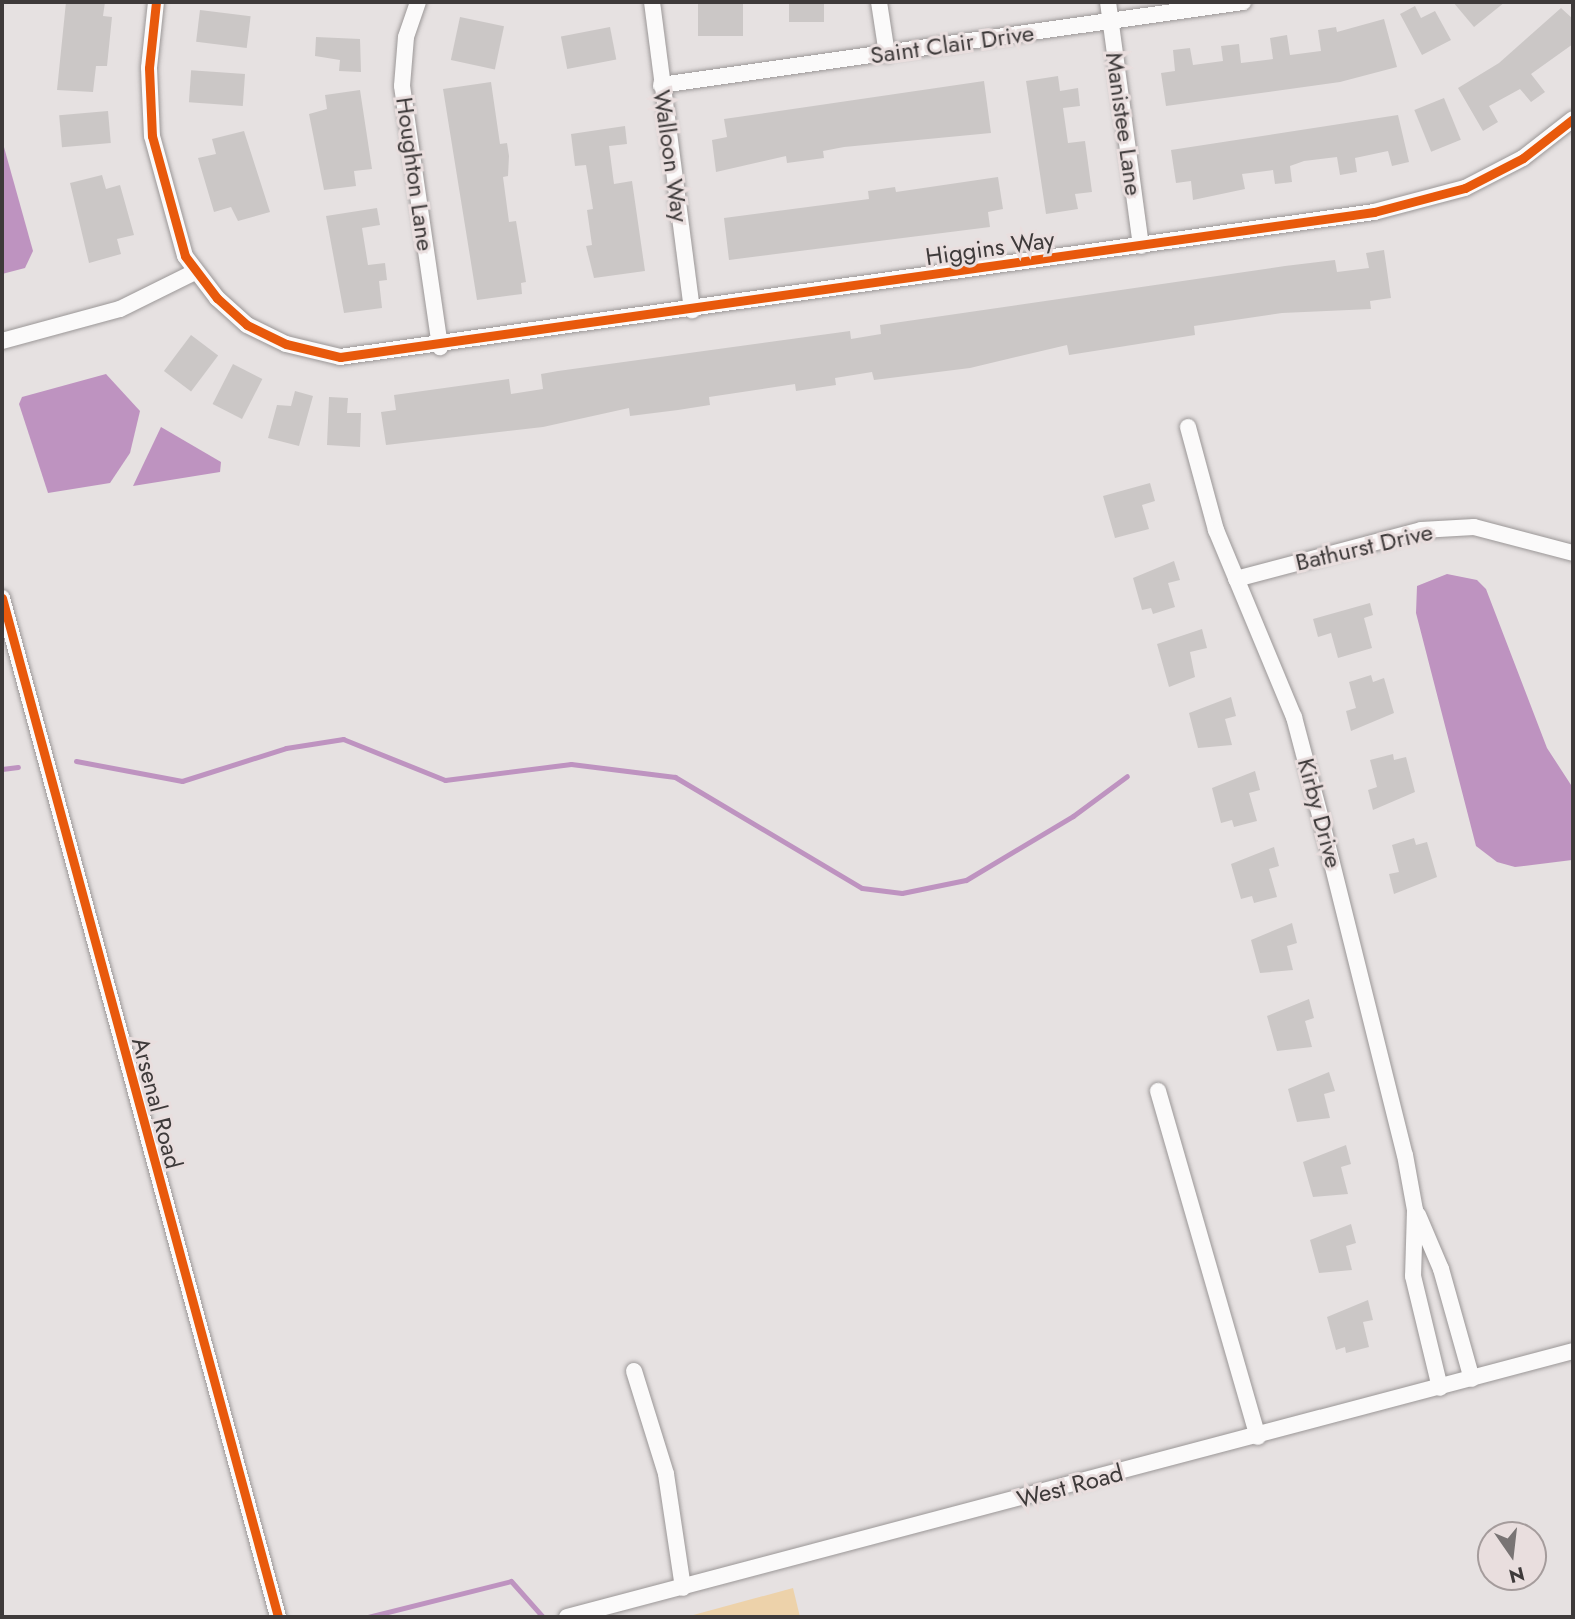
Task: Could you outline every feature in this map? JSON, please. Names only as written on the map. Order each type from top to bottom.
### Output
[{"type":"street","name":"Higgins Way","points":[[156,2],[149,68],[152,136],[177,236],[195,272],[247,325],[303,350],[365,357],[1374,212],[1433,197],[1523,158],[1573,119]]},
{"type":"street","name":"Houghton Lane","points":[[418,2],[406,37],[402,86],[440,346]]},
{"type":"street","name":"Walloon Way","points":[[652,2],[692,310]]},
{"type":"street","points":[[880,2],[887,54]]},
{"type":"street","name":"Manistee Lane","points":[[1108,2],[1142,246]]},
{"type":"street","name":"Saint Clair Drive","points":[[661,85],[1243,2]]},
{"type":"street","points":[[2,341],[120,309],[195,272]]},
{"type":"street","name":"Kirby Drive","points":[[1188,427],[1236,579],[1294,717],[1415,1210],[1441,1269],[1472,1379]]},
{"type":"street","name":"Bathurst Drive","points":[[1236,579],[1421,530],[1474,527],[1573,553]]},
{"type":"street","name":"Arsenal Road","points":[[2,598],[278,1617]]},
{"type":"street","points":[[1158,1091],[1258,1437]]},
{"type":"street","name":"Kirby Drive","points":[[1415,1210],[1413,1276],[1440,1388]]},
{"type":"street","name":"West Road","points":[[566,1617],[1258,1437],[1573,1351]]},
{"type":"street","points":[[634,1371],[666,1474],[683,1588]]},
{"type":"shaded area","points":[[2,140],[33,251],[25,268],[2,274]]},
{"type":"shaded area","points":[[106,374],[140,411],[130,453],[110,483],[48,493],[19,404],[22,397]]},
{"type":"shaded area","points":[[161,427],[221,462],[220,472],[133,486]]},
{"type":"shaded area","points":[[1447,574],[1477,580],[1486,589],[1547,748],[1573,788],[1572,860],[1515,867],[1497,862],[1476,846],[1416,613],[1417,586]]},
{"type":"shaded area","points":[[793,1588],[800,1617],[686,1617]]},
{"type":"building","points":[[66,2],[105,2],[103,16],[112,17],[107,66],[96,66],[93,92],[57,90]]},
{"type":"building","points":[[698,2],[743,2],[743,36],[698,36]]},
{"type":"building","points":[[789,2],[824,2],[824,22],[789,22]]},
{"type":"building","points":[[1453,2],[1505,2],[1474,27]]},
{"type":"building","points":[[1415,6],[1421,18],[1435,11],[1451,40],[1422,55],[1400,14]]},
{"type":"building","points":[[1561,8],[1573,19],[1573,44],[1531,74],[1545,92],[1531,102],[1520,89],[1489,106],[1498,122],[1483,131],[1458,88],[1499,63]]},
{"type":"building","points":[[200,10],[251,16],[247,48],[196,42]]},
{"type":"building","points":[[460,17],[504,26],[495,69],[451,60]]},
{"type":"building","points":[[1384,19],[1397,67],[1340,82],[1166,106],[1161,73],[1175,71],[1173,50],[1190,48],[1193,65],[1223,61],[1221,46],[1239,44],[1241,63],[1273,59],[1270,38],[1287,35],[1290,55],[1321,51],[1318,30],[1336,27],[1337,32]]},
{"type":"building","points":[[610,27],[616,59],[567,69],[561,37]]},
{"type":"building","points":[[316,37],[360,39],[361,72],[339,71],[340,60],[315,56]]},
{"type":"building","points":[[191,70],[245,74],[243,106],[189,102]]},
{"type":"building","points":[[1058,76],[1060,91],[1078,88],[1080,106],[1063,108],[1068,143],[1085,141],[1092,192],[1075,194],[1078,209],[1046,214],[1026,81]]},
{"type":"building","points":[[984,81],[991,133],[844,147],[823,151],[824,158],[787,163],[786,156],[716,172],[712,140],[727,137],[724,119]]},
{"type":"building","points":[[491,82],[500,144],[507,143],[509,156],[508,176],[503,177],[509,222],[516,221],[526,282],[521,283],[522,294],[477,300],[443,89]]},
{"type":"building","points":[[360,90],[372,169],[354,171],[356,186],[324,190],[309,114],[327,109],[325,95]]},
{"type":"building","points":[[1444,98],[1461,140],[1431,152],[1414,110]]},
{"type":"building","points":[[108,111],[111,143],[62,147],[59,115]]},
{"type":"building","points":[[1398,115],[1409,162],[1392,166],[1388,151],[1355,158],[1357,172],[1340,175],[1337,157],[1304,161],[1290,166],[1292,182],[1275,184],[1273,170],[1242,174],[1245,189],[1193,200],[1191,181],[1176,183],[1171,150]]},
{"type":"building","points":[[625,126],[627,144],[609,146],[614,184],[632,181],[645,271],[594,278],[586,246],[592,245],[587,210],[593,209],[586,165],[575,166],[571,134]]},
{"type":"building","points":[[244,131],[270,212],[238,221],[231,207],[214,212],[198,158],[216,154],[212,139]]},
{"type":"building","points":[[102,175],[106,189],[120,185],[134,235],[117,239],[121,254],[89,263],[70,183]]},
{"type":"building","points":[[998,177],[1003,209],[988,212],[990,227],[729,260],[724,218],[869,199],[868,191],[895,187],[896,192]]},
{"type":"building","points":[[377,208],[380,225],[362,228],[368,265],[385,263],[387,280],[379,281],[382,308],[344,313],[326,216]]},
{"type":"building","points":[[1384,250],[1391,298],[1370,301],[1371,309],[1282,313],[1194,326],[1195,335],[1069,355],[1067,345],[970,368],[874,380],[872,372],[835,378],[836,385],[796,391],[795,384],[709,397],[710,405],[678,410],[630,416],[629,408],[543,427],[386,445],[381,412],[396,410],[394,395],[509,379],[511,394],[543,389],[541,374],[558,371],[850,331],[851,339],[881,334],[880,325],[1285,266],[1335,260],[1337,272],[1369,268],[1366,253]]},
{"type":"building","points":[[191,335],[218,355],[191,391],[164,371]]},
{"type":"building","points":[[233,364],[262,379],[242,419],[213,404]]},
{"type":"building","points":[[295,391],[313,396],[299,446],[268,438],[277,405],[291,406]]},
{"type":"building","points":[[329,397],[348,398],[347,413],[361,413],[360,447],[327,445]]},
{"type":"building","points":[[1150,483],[1155,501],[1142,505],[1149,529],[1115,538],[1103,496]]},
{"type":"building","points":[[1174,561],[1180,580],[1168,583],[1175,607],[1153,614],[1151,608],[1142,610],[1133,578]]},
{"type":"building","points":[[1370,603],[1373,615],[1364,618],[1372,648],[1338,658],[1331,633],[1318,637],[1313,619]]},
{"type":"building","points":[[1202,629],[1207,648],[1190,652],[1195,677],[1169,687],[1157,644]]},
{"type":"building","points":[[1371,675],[1373,682],[1384,678],[1394,713],[1351,731],[1346,711],[1356,708],[1349,682]]},
{"type":"building","points":[[1231,697],[1236,716],[1225,719],[1232,745],[1198,748],[1189,713]]},
{"type":"building","points":[[1393,754],[1394,760],[1406,757],[1415,792],[1373,810],[1368,790],[1377,787],[1370,760]]},
{"type":"building","points":[[1255,771],[1260,790],[1249,793],[1257,821],[1234,827],[1232,820],[1221,823],[1212,788]]},
{"type":"building","points":[[1414,838],[1416,845],[1427,842],[1437,877],[1394,894],[1389,874],[1399,872],[1392,845]]},
{"type":"building","points":[[1274,847],[1279,866],[1269,869],[1277,897],[1254,903],[1252,896],[1241,899],[1231,864]]},
{"type":"building","points":[[1292,923],[1297,943],[1287,946],[1293,970],[1260,973],[1251,940]]},
{"type":"building","points":[[1309,999],[1314,1018],[1305,1021],[1312,1047],[1277,1051],[1267,1016]]},
{"type":"building","points":[[1329,1072],[1335,1091],[1324,1094],[1330,1118],[1297,1122],[1288,1089]]},
{"type":"building","points":[[1346,1145],[1351,1164],[1341,1167],[1348,1194],[1313,1197],[1303,1162]]},
{"type":"building","points":[[1351,1224],[1356,1243],[1346,1246],[1352,1270],[1319,1273],[1310,1240]]},
{"type":"building","points":[[1368,1300],[1373,1320],[1363,1322],[1369,1347],[1346,1353],[1345,1347],[1336,1350],[1327,1317]]},
{"type":"waterway","points":[[76,761],[182,781],[286,748],[343,739],[445,780],[571,764],[675,777],[862,888],[902,893],[966,880],[1073,816],[1127,776]]},
{"type":"waterway","points":[[2,769],[18,767]]},
{"type":"waterway","points":[[368,1617],[511,1581],[543,1617]]},
{"type":"cycle path","points":[[156,2],[149,68],[152,136],[185,256],[217,298],[247,325],[286,344],[340,357],[1374,212],[1465,188],[1523,158],[1573,119]]},
{"type":"cycle path","points":[[2,598],[278,1617]]}]
